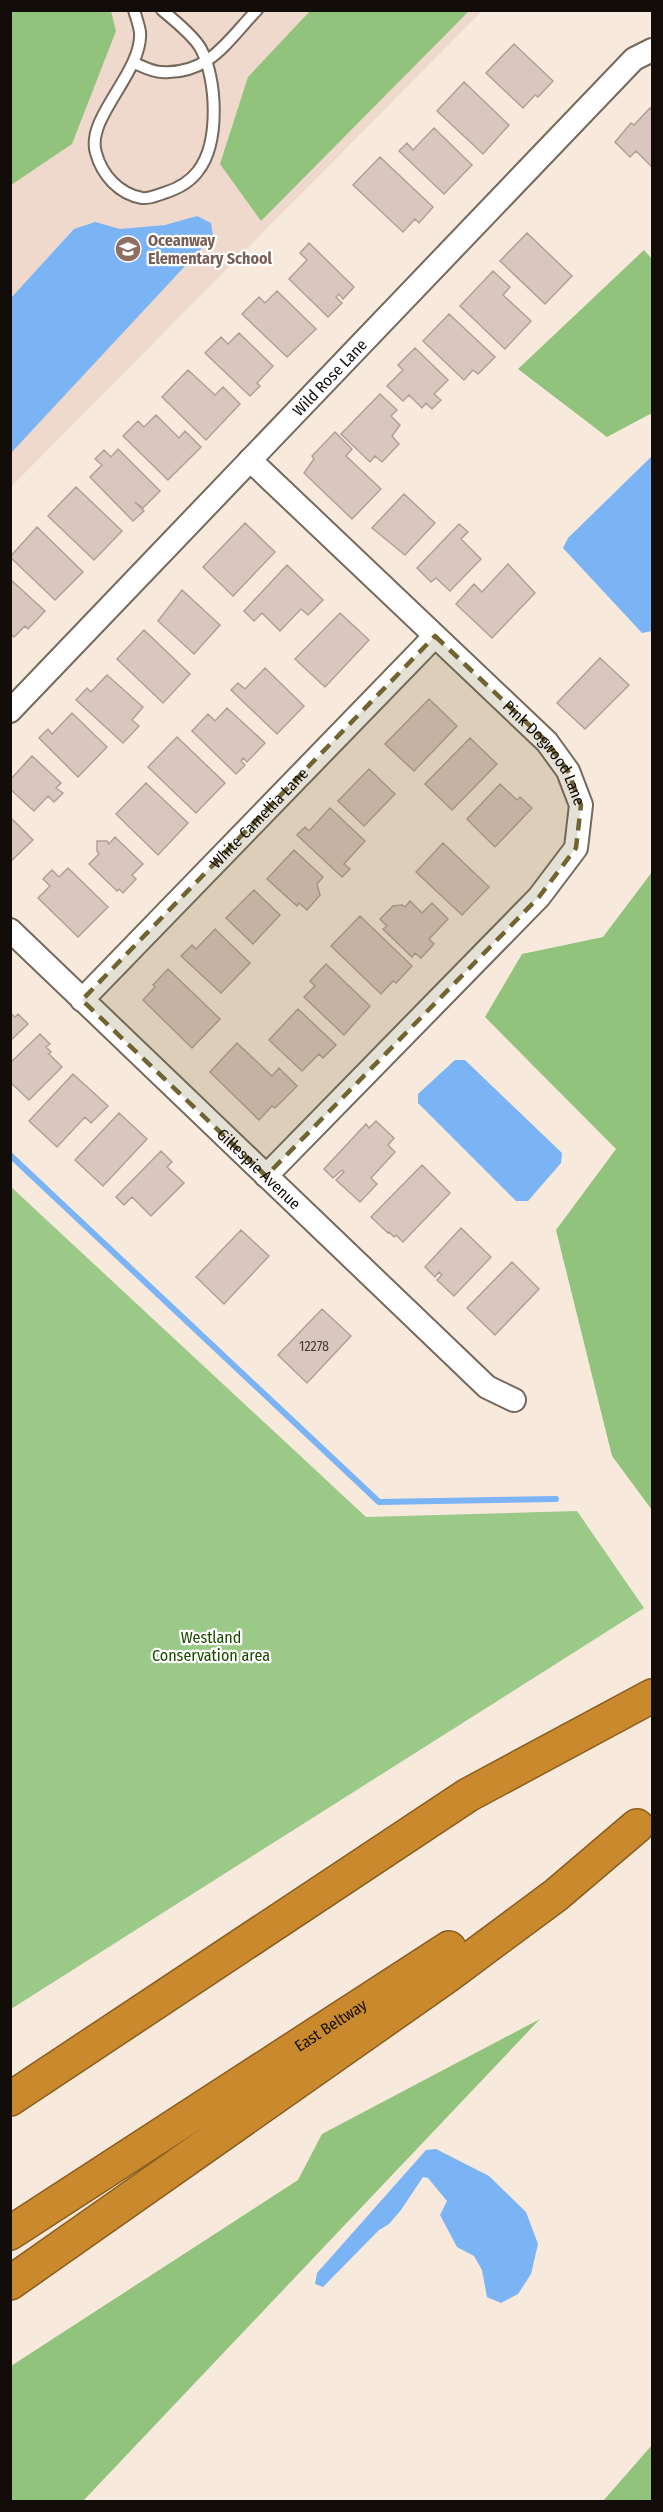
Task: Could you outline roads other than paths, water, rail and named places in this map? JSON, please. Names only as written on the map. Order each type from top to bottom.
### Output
[{"type":"highway","points":[[10,2075],[468,1795],[652,1696]]},
{"type":"highway","points":[[10,2099],[468,1795]]},
{"type":"highway","points":[[10,2283],[447,1976],[556,1895],[645,1821]]},
{"type":"highway","name":"East Beltway","points":[[10,2233],[645,1821]]},
{"type":"street","name":"Wild Rose Lane","points":[[10,711],[634,59],[652,50]]},
{"type":"street","name":"Pink Dogwood Lane","points":[[250,460],[547,742],[568,771],[581,805],[576,848],[539,897],[266,1176]]},
{"type":"street","name":"White Camellia Lane","points":[[82,1000],[435,636]]},
{"type":"street","name":"Gillespie Avenue","points":[[10,930],[487,1387],[514,1400]]},
{"type":"lane","points":[[134,10],[140,33],[134,63],[114,95],[95,134],[95,152],[105,174],[121,190],[144,199],[177,189],[198,171],[210,143],[214,111],[213,81],[200,47],[162,10]]},
{"type":"lane","points":[[134,63],[159,72],[194,69],[206,63],[257,10]]},
{"type":"water","points":[[197,216],[211,223],[213,236],[11,453],[11,298],[74,229],[95,222],[120,229],[165,225]]},
{"type":"water","points":[[652,456],[652,631],[642,633],[563,548],[568,538]]},
{"type":"water","points":[[455,1060],[465,1060],[562,1153],[561,1163],[528,1201],[516,1201],[418,1103],[418,1094]]},
{"type":"water","points":[[436,2149],[489,2176],[526,2212],[538,2244],[531,2274],[518,2294],[501,2303],[487,2297],[482,2270],[474,2256],[457,2247],[440,2215],[447,2201],[428,2178],[423,2177],[389,2224],[379,2230],[323,2287],[315,2284],[317,2273],[426,2150]]},
{"type":"waterway","points":[[10,1155],[379,1502],[556,1499]]},
{"type":"place","name":"Oceanway Elementary School","points":[[128,249]]},
{"type":"park label","name":"Westland Conservation area","points":[[211,1646]]}]
